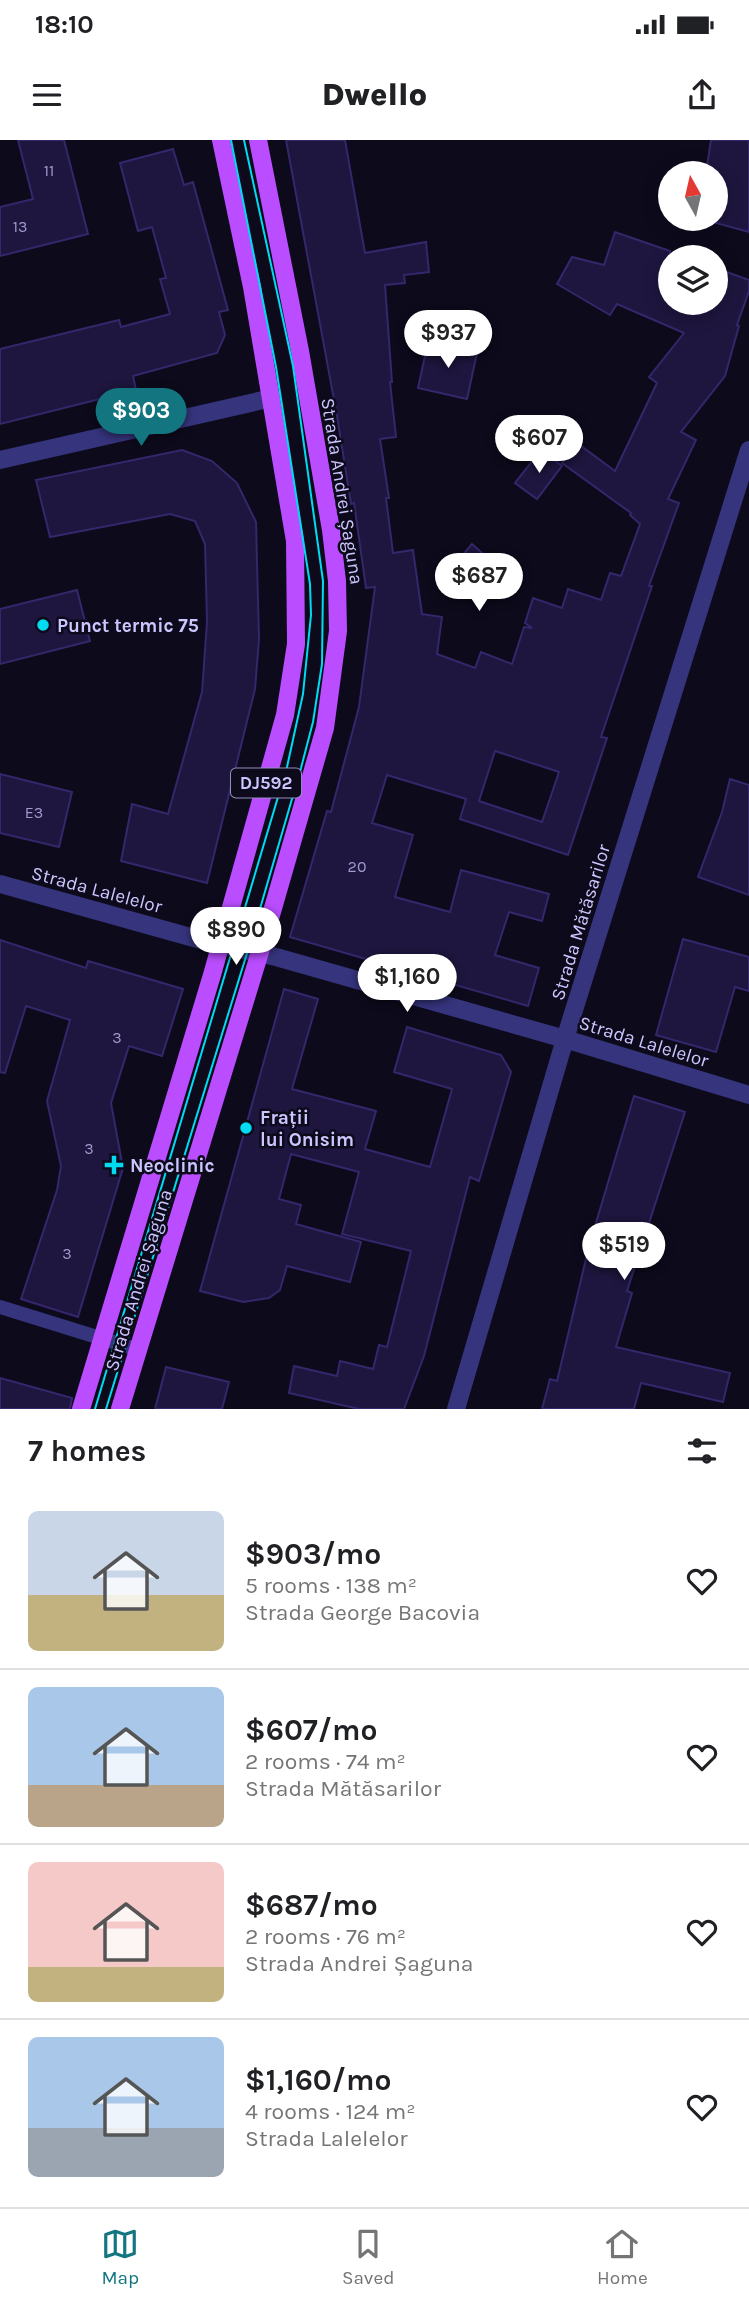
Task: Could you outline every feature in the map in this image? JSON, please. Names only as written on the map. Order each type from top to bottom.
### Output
[{"type":"main road","name":"Strada Andrei Șaguna","points":[[81,1409],[220,945],[285,715],[296,644],[296,552],[272,398],[235,197],[221,140]]},
{"type":"main road","name":"Strada Andrei Șaguna","points":[[120,1409],[259,953],[324,728],[338,631],[337,581],[331,530],[300,351],[258,140]]},
{"type":"street","points":[[0,460],[272,398]]},
{"type":"street","name":"Strada Mătăsarilor","points":[[456,1409],[565,1039],[749,450]]},
{"type":"street","name":"Strada Lalelelor","points":[[0,884],[565,1039],[749,1095]]},
{"type":"lane","points":[[0,1307],[139,1350]]},
{"type":"building","points":[[18,140],[64,140],[88,234],[0,256],[0,207],[33,199]]},
{"type":"building","points":[[286,140],[345,140],[365,253],[426,242],[429,272],[404,275],[405,283],[385,285],[396,437],[380,439],[389,498],[386,498],[393,553],[413,550],[422,614],[442,617],[437,654],[475,668],[481,652],[512,664],[524,627],[532,628],[525,623],[533,598],[562,608],[568,589],[601,600],[610,573],[621,576],[640,524],[631,513],[562,463],[577,443],[615,471],[657,383],[649,377],[684,333],[617,304],[610,315],[557,284],[572,257],[604,265],[615,232],[658,247],[658,315],[728,315],[728,272],[749,280],[749,291],[737,325],[739,326],[725,376],[681,432],[696,440],[668,499],[679,503],[649,586],[652,586],[601,737],[607,738],[568,855],[460,819],[466,799],[387,775],[372,823],[413,835],[395,897],[450,912],[461,870],[549,894],[542,921],[509,912],[495,955],[539,968],[528,1006],[290,937],[327,811],[331,812],[359,707],[375,587],[366,588],[354,503],[351,504]],"holes":[[[495,751],[559,772],[542,822],[479,801]]]},
{"type":"building","points":[[711,140],[749,140],[749,232],[728,226],[728,161],[708,161]]},
{"type":"building","points":[[173,149],[184,185],[193,182],[228,310],[219,312],[225,335],[217,353],[133,376],[136,390],[0,424],[0,349],[119,320],[121,327],[170,314],[160,279],[166,278],[152,227],[138,231],[120,163]]},
{"type":"building","points":[[428,342],[477,353],[467,399],[418,388]]},
{"type":"building","points":[[182,450],[212,461],[237,483],[256,522],[259,639],[255,689],[207,883],[121,861],[132,804],[168,814],[202,692],[207,622],[205,544],[195,521],[170,514],[50,537],[36,480]]},
{"type":"building","points":[[541,450],[562,466],[537,499],[515,483]]},
{"type":"building","points":[[472,544],[498,567],[487,580],[478,580],[457,562]]},
{"type":"building","name":"Punct termic 75","points":[[77,590],[90,641],[0,664],[0,609]]},
{"type":"building","name":"E3","points":[[0,774],[72,792],[59,847],[0,833]]},
{"type":"building","points":[[730,779],[749,785],[749,895],[698,877],[722,812]]},
{"type":"building","points":[[683,939],[749,957],[749,991],[735,987],[716,1052],[656,1035]]},
{"type":"building","points":[[0,940],[86,968],[88,961],[183,989],[162,1056],[129,1046],[111,1103],[123,1168],[78,1317],[21,1299],[57,1190],[61,1166],[47,1101],[70,1020],[26,1006],[5,1073],[0,1072]]},
{"type":"building","points":[[284,989],[318,999],[292,1089],[376,1111],[365,1149],[430,1167],[452,1089],[394,1072],[407,1027],[501,1055],[511,1072],[479,1181],[470,1177],[424,1356],[404,1409],[359,1409],[289,1393],[294,1366],[337,1376],[340,1361],[373,1369],[379,1345],[387,1347],[411,1251],[342,1234],[359,1172],[291,1154],[279,1199],[301,1205],[296,1224],[361,1242],[350,1282],[287,1266],[280,1290],[269,1298],[243,1302],[200,1291]]},
{"type":"building","points":[[634,1096],[685,1112],[627,1291],[632,1293],[616,1347],[730,1373],[723,1402],[641,1383],[634,1409],[542,1409],[550,1379],[557,1381],[589,1246]]},
{"type":"building","points":[[166,1367],[229,1382],[222,1409],[155,1409]]},
{"type":"building","points":[[0,1378],[72,1398],[70,1409],[0,1409]]},
{"type":"tram line","points":[[95,1409],[287,767],[303,694],[311,615],[310,584],[276,367],[231,140]]},
{"type":"tram line","points":[[106,1409],[248,950],[301,768],[313,722],[322,664],[323,581],[293,366],[244,140]]},
{"type":"place","name":"Punct termic 75","points":[[43,625]]},
{"type":"place","name":"Frații lui Onisim","points":[[246,1128]]},
{"type":"place","name":"Neoclinic","points":[[114,1165]]}]
